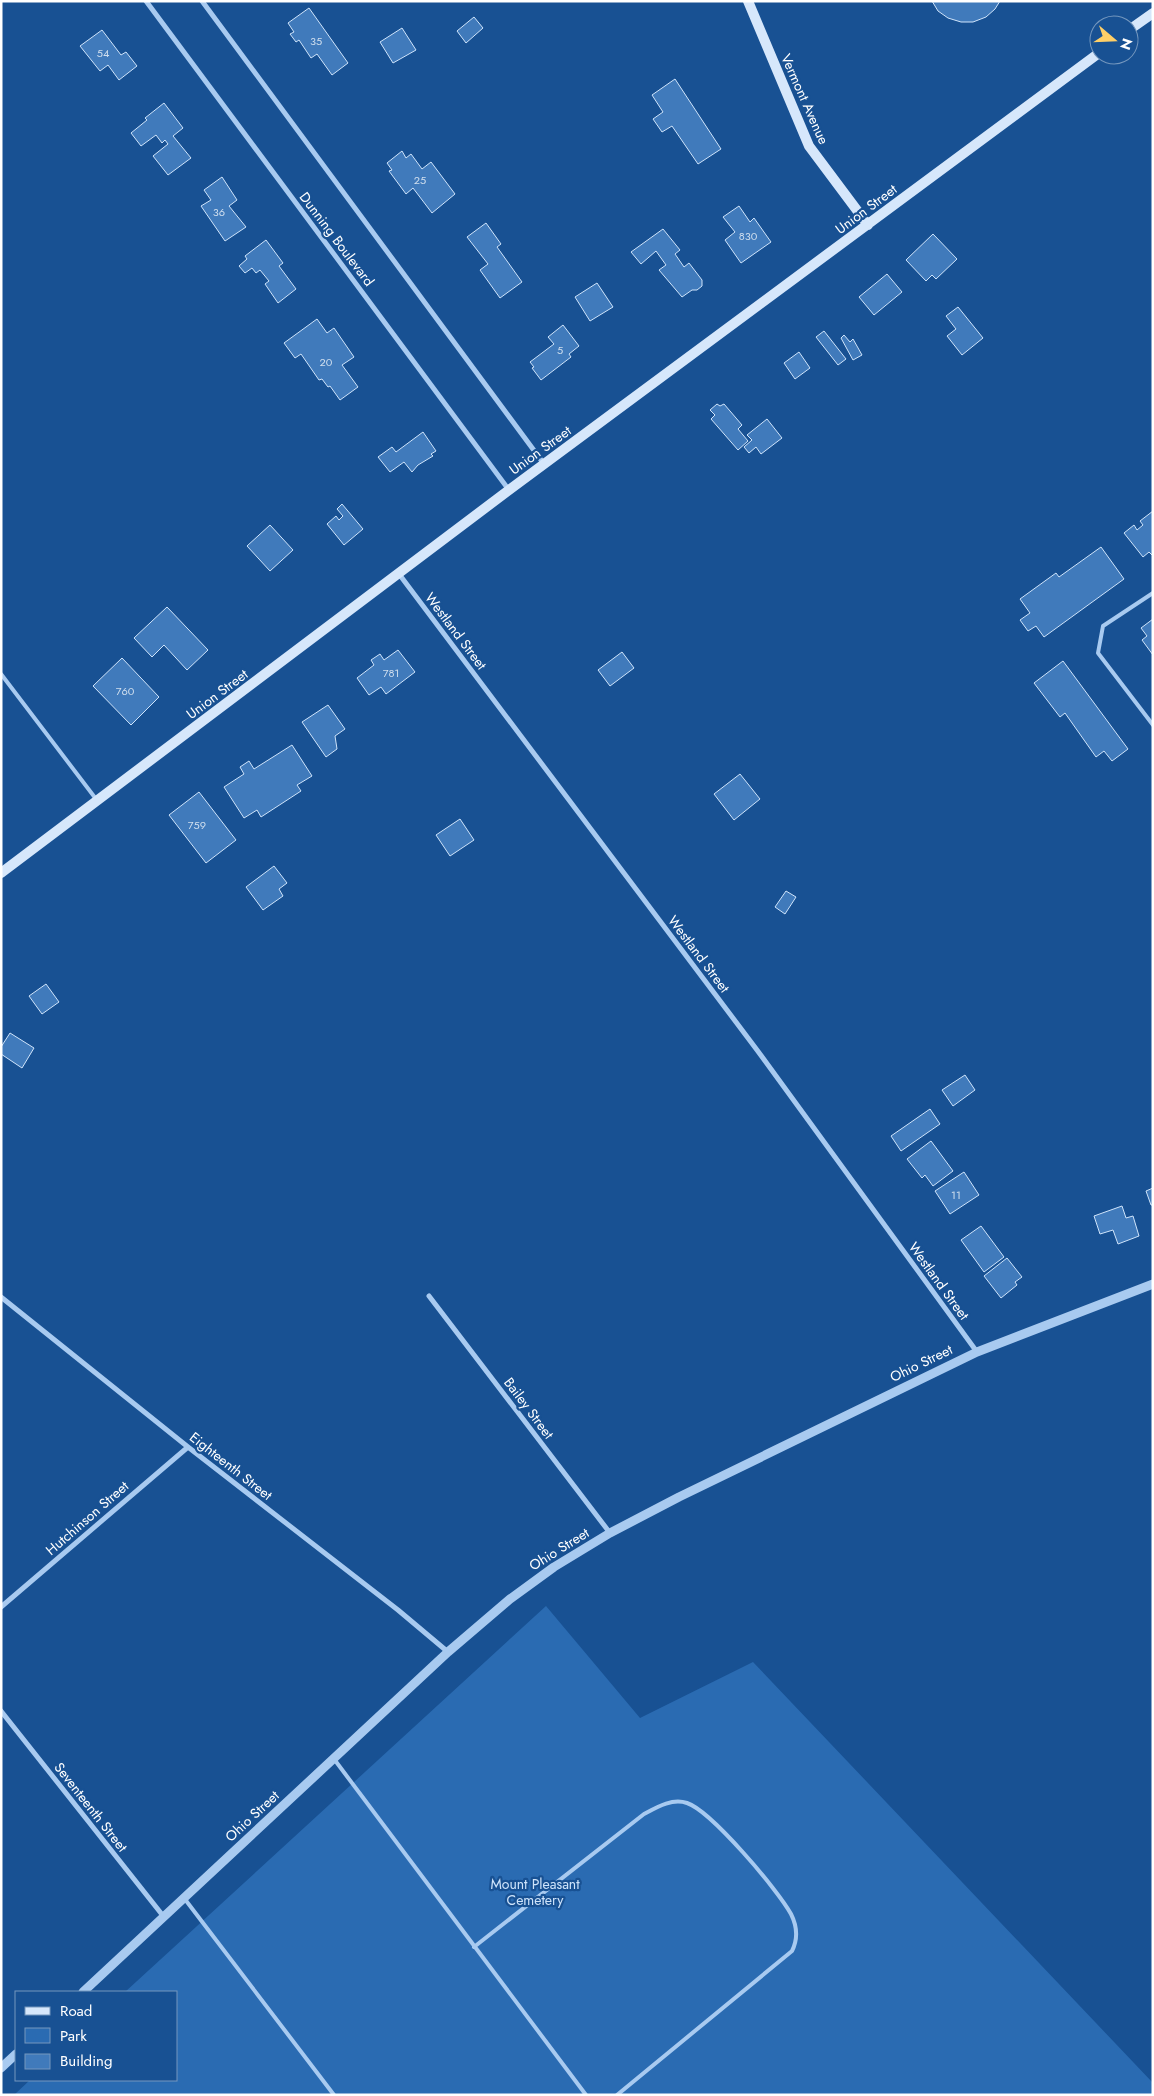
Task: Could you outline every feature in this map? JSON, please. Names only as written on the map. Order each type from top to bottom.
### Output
[{"type":"main road","name":"Vermont Avenue","points":[[748,1],[809,146],[868,225]]},
{"type":"main road","points":[[1139,23],[1153,13]]},
{"type":"main road","name":"Union Street","points":[[1,874],[509,490],[1089,60]]},
{"type":"street","name":"Dunning Boulevard","points":[[146,1],[509,490]]},
{"type":"street","points":[[202,1],[544,464]]},
{"type":"street","name":"Westland Street","points":[[399,574],[757,1050],[977,1352]]},
{"type":"street","name":"Ohio Street","points":[[83,1991],[448,1652],[533,1582],[610,1533],[721,1475],[977,1352],[1153,1284]]},
{"type":"street","name":"Bailey Street","points":[[429,1296],[610,1533]]},
{"type":"street","name":"Eighteenth Street","points":[[1,1297],[188,1447],[398,1610],[448,1652]]},
{"type":"street","name":"Hutchinson Street","points":[[1,1607],[188,1447]]},
{"type":"street","name":"Seventeenth Street","points":[[1,1711],[164,1917]]},
{"type":"street","points":[[1,2068],[15,2055]]},
{"type":"lane","points":[[1153,593],[1103,626],[1098,653],[1153,725]]},
{"type":"lane","points":[[1,674],[98,801]]},
{"type":"lane","points":[[334,1759],[586,2095]]},
{"type":"lane","points":[[474,1946],[644,1814],[669,1803],[680,1802],[688,1804],[700,1811],[748,1858],[791,1915],[796,1934],[796,1943],[792,1950],[617,2095]]},
{"type":"lane","points":[[184,1898],[334,2095]]},
{"type":"green space","name":"Mount Pleasant Cemetery","points":[[546,1606],[640,1718],[753,1662],[1153,2083],[1153,2095],[14,2095],[29,2081],[178,2081],[178,1991],[126,1991]]},
{"type":"building","points":[[932,1],[1000,1],[995,9],[986,17],[973,22],[961,22],[948,18],[938,11]]},
{"type":"building","points":[[309,8],[348,63],[332,75],[317,54],[311,58],[299,40],[296,42],[290,34],[294,32],[288,23]]},
{"type":"building","points":[[474,17],[483,28],[466,43],[457,31]]},
{"type":"building","points":[[402,28],[416,50],[393,63],[380,42]]},
{"type":"building","points":[[102,30],[121,55],[126,52],[137,66],[119,80],[108,65],[100,71],[80,46]]},
{"type":"building","points":[[675,79],[721,149],[698,164],[672,126],[662,132],[653,119],[663,112],[652,95]]},
{"type":"building","points":[[164,103],[183,128],[173,136],[191,158],[168,175],[153,156],[168,144],[165,140],[162,143],[156,135],[141,146],[131,133],[147,120],[145,118]]},
{"type":"building","points":[[402,151],[406,158],[411,154],[422,169],[431,162],[455,194],[432,213],[413,188],[406,194],[389,171],[392,170],[387,163]]},
{"type":"building","points":[[222,177],[237,200],[229,206],[246,227],[225,241],[201,206],[211,200],[204,190]]},
{"type":"building","points":[[739,206],[750,222],[754,218],[771,242],[741,263],[725,240],[735,232],[723,217]]},
{"type":"building","points":[[486,223],[501,244],[497,247],[522,282],[500,298],[480,270],[488,264],[467,237]]},
{"type":"building","points":[[663,229],[680,250],[675,254],[684,267],[689,263],[702,280],[702,286],[682,297],[659,270],[666,265],[656,251],[641,264],[631,252]]},
{"type":"building","points":[[933,234],[957,259],[936,279],[932,275],[926,281],[906,260]]},
{"type":"building","points":[[266,240],[283,263],[279,266],[296,289],[278,303],[265,284],[269,281],[260,270],[256,273],[252,268],[245,273],[239,266],[247,259],[245,256]]},
{"type":"building","points":[[887,274],[902,292],[874,315],[859,297]]},
{"type":"building","points":[[597,283],[613,307],[590,321],[575,297]]},
{"type":"building","points":[[958,307],[983,338],[962,355],[947,336],[956,329],[946,316]]},
{"type":"building","points":[[317,319],[327,333],[334,328],[354,357],[342,365],[358,387],[340,400],[330,386],[328,387],[322,379],[319,380],[301,354],[295,358],[284,343]]},
{"type":"building","points":[[563,325],[579,346],[569,354],[571,357],[541,380],[530,362],[554,344],[548,337]]},
{"type":"building","points":[[824,331],[846,359],[838,365],[816,337]]},
{"type":"building","points":[[844,335],[850,342],[853,339],[862,355],[853,360],[841,338]]},
{"type":"building","points":[[799,352],[810,368],[795,379],[784,363]]},
{"type":"building","points":[[717,404],[720,406],[724,404],[742,425],[738,429],[748,441],[738,450],[711,419],[715,415],[710,410]]},
{"type":"building","points":[[767,419],[782,438],[761,454],[756,447],[749,453],[744,447],[752,440],[747,435]]},
{"type":"building","points":[[423,432],[436,451],[431,454],[433,456],[418,465],[412,472],[404,462],[390,472],[378,457],[392,447],[396,452]]},
{"type":"building","points":[[342,504],[363,529],[344,545],[327,524],[336,516],[339,520],[343,516],[337,509]]},
{"type":"building","points":[[1153,511],[1153,556],[1149,552],[1143,557],[1124,533],[1134,525],[1137,530],[1143,525],[1140,521]]},
{"type":"building","points":[[270,525],[293,550],[270,571],[247,546]]},
{"type":"building","points":[[1101,547],[1124,579],[1044,637],[1036,626],[1028,631],[1020,620],[1030,613],[1020,599],[1056,573],[1059,577]]},
{"type":"building","points":[[167,607],[208,650],[187,670],[164,645],[152,657],[134,638]]},
{"type":"building","points":[[1153,619],[1153,655],[1142,640],[1147,636],[1141,628]]},
{"type":"building","points":[[398,650],[415,672],[386,694],[381,687],[369,695],[357,678],[374,665],[371,660],[380,654],[384,660]]},
{"type":"building","points":[[622,652],[634,668],[610,686],[598,670]]},
{"type":"building","points":[[122,658],[159,697],[131,725],[93,686]]},
{"type":"building","points":[[1063,661],[1128,749],[1112,761],[1104,751],[1096,757],[1065,713],[1060,717],[1034,683]]},
{"type":"building","points":[[328,705],[345,729],[335,736],[337,749],[326,757],[302,722]]},
{"type":"building","points":[[292,745],[312,776],[297,785],[301,791],[261,817],[257,810],[244,818],[224,787],[244,774],[240,767],[249,761],[254,769]]},
{"type":"building","points":[[740,774],[760,799],[734,820],[714,794]]},
{"type":"building","points":[[199,792],[236,840],[206,863],[169,815]]},
{"type":"building","points":[[460,819],[474,840],[450,856],[436,835]]},
{"type":"building","points":[[274,866],[287,883],[279,889],[283,896],[263,910],[246,887]]},
{"type":"building","points":[[786,891],[796,897],[785,914],[775,907]]},
{"type":"building","points":[[46,984],[59,1002],[42,1014],[29,996]]},
{"type":"building","points":[[10,1033],[34,1048],[22,1068],[1,1054],[1,1047]]},
{"type":"building","points":[[965,1075],[975,1090],[953,1106],[942,1090]]},
{"type":"building","points":[[930,1109],[940,1124],[901,1151],[891,1136]]},
{"type":"building","points":[[931,1141],[953,1171],[933,1186],[925,1175],[922,1178],[907,1159]]},
{"type":"building","points":[[964,1172],[979,1195],[950,1214],[935,1191]]},
{"type":"building","points":[[1153,1188],[1153,1205],[1151,1205],[1146,1191]]},
{"type":"building","points":[[1122,1206],[1126,1218],[1133,1216],[1139,1236],[1118,1244],[1113,1230],[1100,1234],[1094,1216]]},
{"type":"building","points":[[981,1226],[1004,1257],[984,1272],[961,1240]]},
{"type":"building","points":[[1007,1258],[1022,1277],[1015,1282],[1017,1285],[1001,1298],[984,1276]]}]
